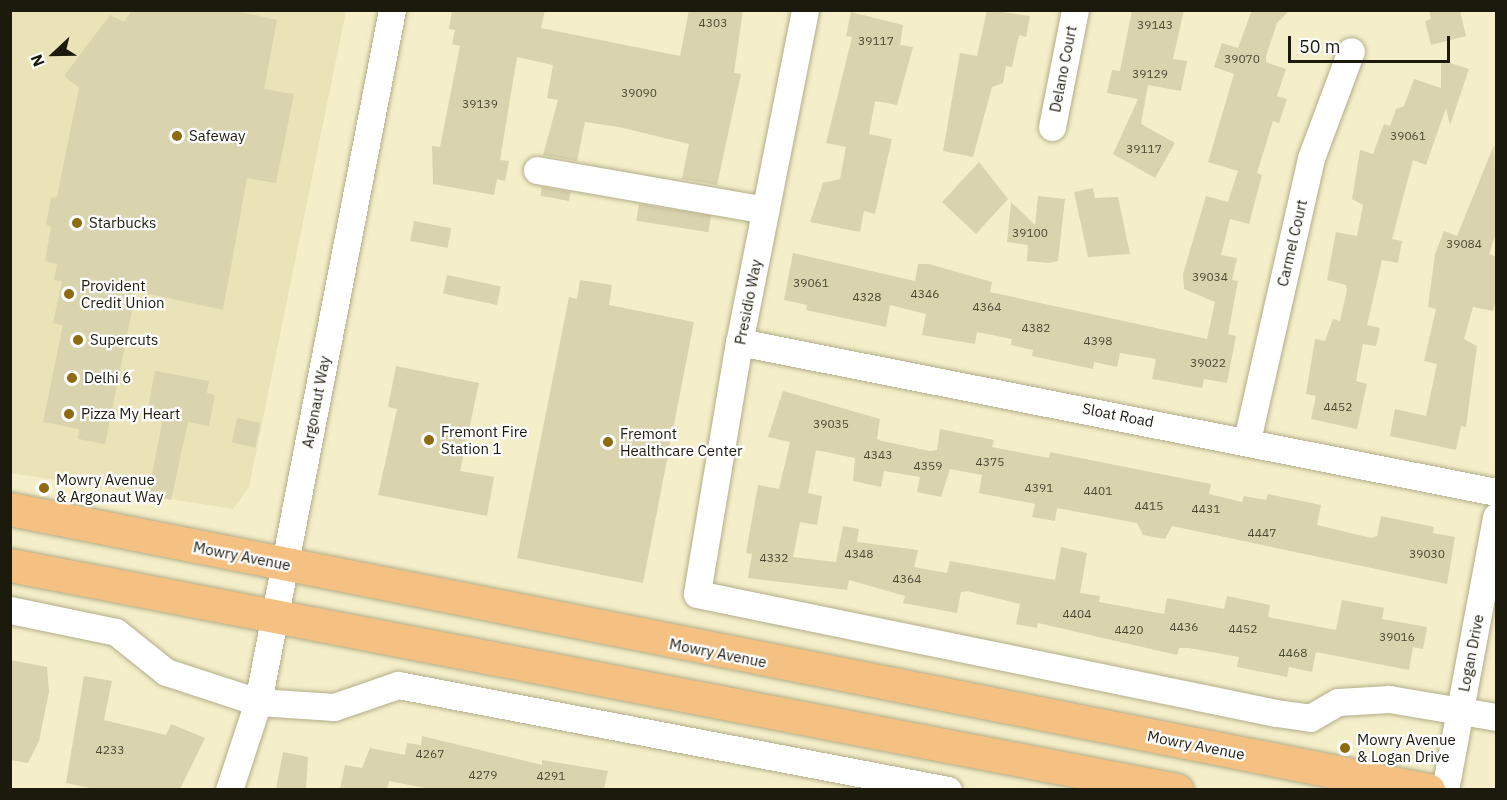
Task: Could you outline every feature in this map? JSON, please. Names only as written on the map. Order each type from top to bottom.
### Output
[{"type":"main road","name":"Mowry Avenue","points":[[10,509],[1428,789]]},
{"type":"main road","points":[[10,565],[274,619],[1176,789]]},
{"type":"street","name":"Argonaut Way","points":[[229,789],[258,702],[392,10]]},
{"type":"street","name":"Presidio Way","points":[[805,10],[739,342],[697,594],[1276,713],[1311,718],[1338,702],[1389,699],[1461,711]]},
{"type":"street","name":"Delano Court","points":[[1052,127],[1075,10]]},
{"type":"street","name":"Carmel Court","points":[[1247,440],[1311,158],[1351,51]]},
{"type":"street","points":[[537,170],[766,210]]},
{"type":"street","name":"Sloat Road","points":[[739,342],[1247,440],[1497,492]]},
{"type":"street","name":"Logan Drive","points":[[1444,789],[1497,517]]},
{"type":"street","points":[[10,610],[116,632],[166,672],[258,702],[334,707],[398,685],[948,789]]},
{"type":"street","points":[[1461,711],[1497,717]]},
{"type":"shaded area","points":[[10,11],[346,11],[249,487],[233,509],[11,473]]},
{"type":"building","name":"Safeway","points":[[132,10],[233,10],[277,20],[264,89],[294,94],[276,183],[247,178],[223,310],[136,291],[105,444],[78,439],[79,429],[43,422],[63,325],[53,323],[62,281],[54,280],[57,264],[45,261],[51,227],[46,224],[51,198],[57,197],[79,88],[64,76],[110,15],[124,22]]},
{"type":"building","points":[[452,10],[545,10],[541,28],[680,56],[689,10],[743,10],[734,73],[741,74],[717,185],[682,179],[689,144],[619,127],[585,122],[577,161],[543,155],[558,100],[547,98],[553,65],[517,57],[500,160],[509,161],[505,181],[497,179],[494,195],[433,184],[432,146],[440,147],[460,46],[452,44],[455,30],[449,29]]},
{"type":"building","points":[[987,10],[1030,16],[1026,37],[1019,35],[1012,67],[1006,66],[1003,83],[992,87],[973,157],[943,151],[960,53],[977,56]]},
{"type":"building","points":[[1132,10],[1184,10],[1173,59],[1187,61],[1181,91],[1148,85],[1141,124],[1175,143],[1155,178],[1113,154],[1138,99],[1107,93],[1112,70],[1120,71]]},
{"type":"building","points":[[1252,10],[1290,10],[1277,23],[1266,56],[1266,62],[1286,69],[1277,96],[1287,99],[1279,123],[1273,121],[1257,173],[1262,175],[1249,224],[1230,219],[1221,255],[1237,258],[1232,280],[1238,281],[1228,334],[1236,336],[1227,383],[1204,379],[1202,388],[1152,379],[1156,359],[1120,353],[1117,367],[1094,362],[1093,369],[1032,356],[1033,350],[1011,345],[1012,339],[977,332],[975,344],[922,335],[926,314],[890,305],[886,327],[806,310],[807,305],[784,300],[793,253],[915,281],[918,264],[929,264],[992,282],[990,292],[1207,339],[1215,302],[1184,289],[1183,274],[1206,196],[1228,202],[1238,171],[1208,162],[1234,74],[1214,67],[1222,43],[1238,48]]},
{"type":"building","points":[[1429,10],[1460,10],[1466,36],[1431,45],[1425,21],[1431,19]]},
{"type":"building","points":[[851,12],[903,25],[900,45],[913,47],[897,105],[875,101],[869,134],[892,139],[875,214],[864,211],[860,232],[810,222],[823,183],[840,179],[846,147],[826,143],[852,37],[846,36]]},
{"type":"building","points":[[1441,60],[1469,69],[1450,125],[1446,108],[1426,165],[1413,160],[1392,239],[1402,241],[1398,263],[1382,260],[1367,325],[1380,328],[1376,346],[1363,344],[1356,381],[1367,384],[1357,429],[1311,419],[1316,396],[1306,394],[1315,339],[1325,341],[1333,319],[1340,321],[1347,290],[1346,285],[1327,280],[1336,232],[1357,236],[1363,205],[1352,199],[1360,150],[1373,154],[1384,124],[1390,126],[1396,109],[1404,106],[1414,79],[1441,88]]},
{"type":"building","points":[[1494,145],[1497,230],[1489,254],[1497,257],[1497,296],[1493,311],[1473,307],[1464,339],[1477,346],[1466,427],[1461,426],[1456,450],[1390,436],[1395,409],[1426,416],[1437,364],[1424,361],[1436,309],[1428,307],[1435,254],[1444,231],[1457,236]]},
{"type":"building","points":[[979,162],[1008,199],[976,234],[942,202]]},
{"type":"building","points":[[542,187],[571,192],[569,201],[540,196]]},
{"type":"building","points":[[1093,188],[1095,198],[1118,197],[1130,254],[1088,257],[1074,192]]},
{"type":"building","points":[[1038,196],[1065,199],[1058,261],[1049,263],[1027,261],[1028,245],[1007,242],[1011,202],[1035,225]]},
{"type":"building","points":[[639,204],[711,215],[708,232],[636,221]]},
{"type":"building","points":[[414,221],[451,228],[447,248],[410,241]]},
{"type":"building","points":[[447,275],[501,286],[497,305],[443,294]]},
{"type":"building","name":"Fremont Healthcare Center","points":[[580,280],[612,285],[609,305],[694,322],[643,583],[517,558],[569,297],[577,299]]},
{"type":"building","name":"Fremont Fire Station 1","points":[[396,366],[479,383],[460,471],[494,477],[487,516],[378,495],[397,409],[388,407]]},
{"type":"building","points":[[155,371],[209,381],[207,393],[215,395],[209,426],[188,422],[171,500],[148,495],[163,418],[147,414]]},
{"type":"building","points":[[783,391],[880,419],[877,439],[882,441],[930,451],[937,450],[940,429],[994,440],[992,447],[1049,458],[1050,452],[1211,484],[1209,494],[1242,502],[1244,496],[1266,500],[1268,494],[1321,505],[1317,525],[1371,538],[1377,536],[1381,516],[1434,527],[1433,533],[1455,537],[1447,584],[1172,526],[1165,539],[1143,535],[1137,523],[1057,508],[1055,521],[1032,517],[1035,504],[979,493],[982,475],[950,469],[941,497],[917,492],[920,477],[884,471],[881,487],[853,481],[855,458],[816,450],[808,493],[822,496],[817,525],[800,522],[793,557],[836,562],[843,526],[859,529],[857,542],[918,550],[914,567],[947,573],[950,561],[1055,580],[1061,547],[1087,553],[1080,593],[1100,596],[1099,602],[1164,614],[1167,598],[1224,609],[1227,596],[1270,605],[1268,617],[1336,630],[1342,600],[1384,608],[1382,619],[1427,627],[1423,649],[1413,647],[1409,670],[1316,652],[1312,672],[1289,667],[1287,677],[1237,667],[1239,657],[1189,648],[1179,648],[1177,655],[1038,623],[1037,628],[1016,624],[1020,604],[967,591],[961,592],[957,613],[903,603],[905,596],[849,580],[847,590],[748,578],[752,554],[746,553],[758,485],[779,489],[790,442],[768,437]]},
{"type":"building","points":[[237,418],[260,423],[255,447],[232,442]]},
{"type":"building","points":[[10,660],[47,667],[49,692],[39,741],[28,763],[10,760]]},
{"type":"building","points":[[84,676],[112,681],[104,720],[166,735],[171,724],[205,738],[180,789],[94,789],[66,783]]},
{"type":"building","points":[[422,736],[542,765],[542,760],[608,771],[604,789],[430,789],[389,781],[387,789],[340,789],[345,765],[362,768],[370,748],[405,755],[407,743],[421,745]]},
{"type":"building","points":[[283,752],[308,757],[306,789],[276,789]]},
{"type":"place","name":"Safeway","points":[[177,136]]},
{"type":"place","name":"Starbucks","points":[[77,223]]},
{"type":"place","name":"Provident Credit Union","points":[[69,294]]},
{"type":"place","name":"Supercuts","points":[[78,340]]},
{"type":"place","name":"Delhi 6","points":[[72,378]]},
{"type":"place","name":"Pizza My Heart","points":[[69,414]]},
{"type":"place","name":"Fremont Fire Station 1","points":[[429,440]]},
{"type":"place","name":"Fremont Healthcare Center","points":[[608,442]]},
{"type":"place","name":"Mowry Avenue & Argonaut Way","points":[[44,488]]},
{"type":"place","name":"Mowry Avenue & Logan Drive","points":[[1345,748]]}]
